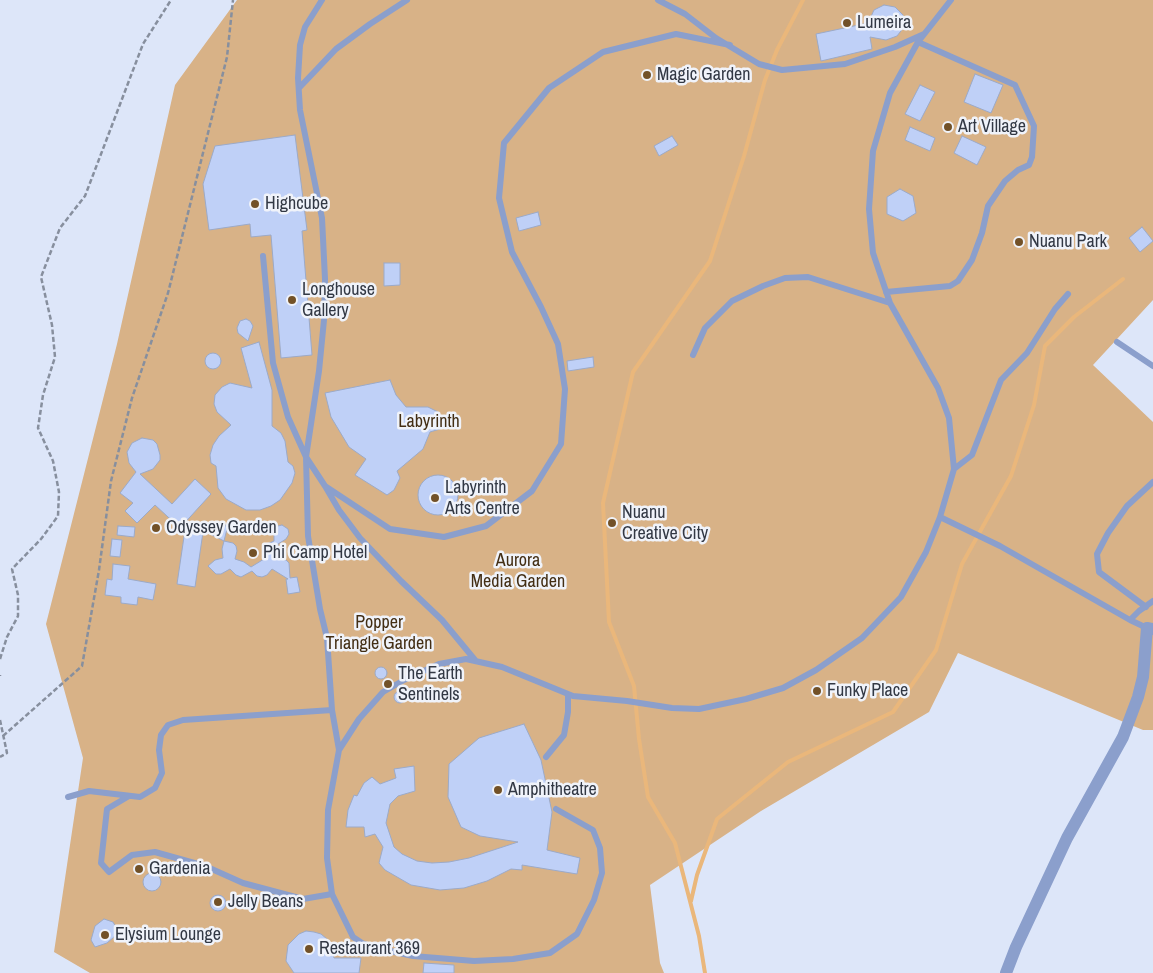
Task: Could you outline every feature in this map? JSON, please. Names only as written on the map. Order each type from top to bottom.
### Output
[{"type":"street","points":[[1006,973],[1016,947],[1067,838],[1123,737],[1138,697],[1150,628]]},
{"type":"lane","points":[[322,0],[305,27],[300,45],[300,110],[322,218],[325,279],[324,320],[306,457],[308,536],[326,638],[332,710],[339,750],[328,810],[327,858],[332,894],[353,937],[372,947],[413,956],[474,961],[513,959],[550,953],[578,934],[594,900],[602,873],[600,848],[593,830],[556,809]]},
{"type":"lane","points":[[299,88],[336,49],[407,0]]},
{"type":"lane","points":[[658,0],[685,14],[716,38],[759,64],[782,70],[845,64],[895,47],[926,33]]},
{"type":"lane","points":[[339,750],[359,719],[383,692],[439,664],[466,659],[502,667],[568,694],[672,708],[699,709],[746,699],[783,688],[816,670],[862,638],[901,597],[926,552],[940,517],[954,469],[949,418],[938,388],[890,303],[873,253],[868,209],[874,151],[890,93],[918,42],[951,0]]},
{"type":"lane","points":[[325,486],[390,529],[444,537],[486,526],[532,491],[561,444],[565,388],[558,344],[512,252],[499,198],[504,143],[549,88],[603,52],[676,34],[730,45]]},
{"type":"lane","points":[[886,292],[950,286],[958,281],[972,260],[982,233],[988,206],[1005,181],[1018,170],[1029,165],[1032,157],[1034,126],[1015,85],[918,42]]},
{"type":"lane","points":[[263,256],[273,363],[288,417],[306,457],[339,510],[360,538],[401,582],[442,620],[476,660]]},
{"type":"lane","points":[[693,355],[705,328],[732,300],[785,278],[808,277],[890,303]]},
{"type":"lane","points":[[954,469],[972,455],[1000,380],[1028,354],[1055,309],[1068,294]]},
{"type":"lane","points":[[1117,342],[1153,366]]},
{"type":"lane","points":[[1146,607],[1099,572],[1097,554],[1126,506],[1153,482]]},
{"type":"lane","points":[[940,517],[986,540],[1130,620],[1150,628]]},
{"type":"lane","points":[[1130,620],[1138,611],[1153,601]]},
{"type":"lane","points":[[546,757],[564,735],[568,712],[568,694]]},
{"type":"lane","points":[[68,797],[89,791],[140,797],[155,788],[162,773],[159,750],[161,734],[168,726],[183,720],[332,710]]},
{"type":"lane","points":[[129,796],[108,809],[101,863],[110,872],[132,855],[155,852],[205,866],[243,883],[303,899],[332,894]]},
{"type":"path","points":[[0,659],[7,637],[18,616],[18,595],[12,569],[41,539],[58,516],[59,492],[53,462],[38,428],[43,395],[55,357],[52,325],[41,276],[60,228],[85,196],[143,44],[171,0]]},
{"type":"path","points":[[3,736],[82,666],[99,570],[111,480],[132,398],[168,293],[226,57],[233,0]]},
{"type":"path","points":[[0,720],[7,754],[0,757]]},
{"type":"green space","name":"Nuanu Creative City","points":[[237,0],[1153,0],[1153,300],[1093,365],[1153,422],[1153,730],[1143,730],[958,653],[929,712],[761,811],[650,885],[660,963],[664,973],[90,973],[54,952],[83,758],[46,624],[117,344],[175,85]]},
{"type":"building","points":[[884,5],[895,7],[903,15],[904,27],[897,36],[886,40],[870,37],[872,49],[821,61],[816,34],[868,23],[874,10]]},
{"type":"building","points":[[975,74],[1003,85],[991,113],[964,102]]},
{"type":"building","points":[[920,85],[935,92],[920,121],[905,114]]},
{"type":"building","points":[[910,127],[935,138],[930,151],[905,140]]},
{"type":"building","name":"Highcube","points":[[295,135],[307,230],[302,231],[312,355],[281,358],[271,235],[251,237],[250,224],[209,230],[203,184],[215,146]]},
{"type":"building","points":[[672,136],[678,145],[659,156],[654,146]]},
{"type":"building","points":[[962,136],[986,147],[977,165],[954,153]]},
{"type":"building","points":[[900,189],[913,196],[916,213],[903,221],[887,214],[887,197]]},
{"type":"building","points":[[538,212],[541,225],[519,231],[516,218]]},
{"type":"building","points":[[1142,227],[1153,241],[1140,252],[1129,238]]},
{"type":"building","points":[[384,263],[400,263],[400,285],[384,286]]},
{"type":"building","points":[[246,319],[253,326],[248,341],[238,333],[237,328],[240,321]]},
{"type":"building","points":[[259,342],[272,390],[272,426],[281,433],[285,441],[288,462],[293,466],[295,473],[292,483],[280,500],[260,510],[246,510],[226,499],[218,488],[216,466],[211,463],[210,455],[213,445],[219,436],[231,425],[217,412],[214,404],[215,395],[222,387],[230,383],[252,388],[241,348]]},
{"type":"building","points":[[210,353],[216,353],[221,358],[219,367],[210,369],[205,364],[205,358]]},
{"type":"building","points":[[593,357],[594,367],[568,371],[567,361]]},
{"type":"building","points":[[390,380],[396,395],[406,407],[428,407],[438,412],[440,429],[430,432],[423,449],[397,471],[400,478],[394,490],[387,495],[355,475],[366,459],[349,447],[331,417],[325,393]]},
{"type":"building","points":[[142,438],[153,440],[157,444],[160,460],[153,469],[140,474],[172,504],[195,479],[211,494],[180,528],[155,505],[137,523],[125,511],[133,503],[120,493],[136,472],[129,463],[127,452],[132,443]]},
{"type":"building","points":[[434,475],[442,475],[449,478],[455,484],[458,495],[455,506],[449,512],[442,515],[434,515],[427,512],[421,506],[418,499],[418,491],[421,484],[427,478]]},
{"type":"building","points":[[218,522],[225,524],[227,529],[224,541],[210,534],[214,524]]},
{"type":"building","points":[[282,525],[288,529],[289,534],[286,539],[278,544],[278,558],[289,563],[290,578],[297,577],[300,592],[288,594],[286,579],[288,579],[272,569],[267,575],[262,577],[257,576],[252,571],[241,577],[230,569],[221,574],[216,574],[208,566],[215,560],[223,558],[222,549],[224,541],[233,543],[236,546],[235,559],[251,567],[264,559],[264,547],[274,541],[274,530]]},
{"type":"building","points":[[118,526],[135,527],[134,537],[117,535]]},
{"type":"building","points":[[185,530],[203,532],[195,587],[177,584]]},
{"type":"building","points":[[112,539],[122,540],[120,557],[110,556]]},
{"type":"building","points":[[113,564],[130,566],[128,579],[156,584],[153,600],[138,597],[137,605],[121,603],[121,597],[105,595],[107,579],[112,580]]},
{"type":"building","points":[[383,667],[386,668],[386,678],[379,679],[376,678],[375,671],[376,668]]},
{"type":"building","points":[[402,691],[405,692],[405,702],[398,703],[395,702],[394,695],[395,692]]},
{"type":"building","points":[[524,724],[541,760],[552,812],[547,850],[580,858],[577,874],[522,865],[522,870],[511,869],[487,881],[464,888],[440,890],[411,885],[385,870],[379,863],[383,847],[375,834],[365,837],[364,827],[346,827],[348,810],[354,795],[357,796],[364,783],[372,777],[380,784],[396,778],[394,769],[414,766],[415,791],[398,796],[390,804],[386,823],[394,847],[402,854],[417,861],[432,863],[449,862],[469,858],[518,842],[480,836],[461,827],[448,797],[449,764],[479,738]]},
{"type":"building","points":[[148,873],[156,873],[161,878],[159,889],[148,891],[143,886],[143,878]]},
{"type":"building","points":[[218,895],[224,897],[226,903],[224,909],[218,911],[212,909],[210,903],[212,897]]},
{"type":"building","points":[[104,919],[113,922],[117,929],[114,937],[107,943],[95,947],[91,940],[95,926]]},
{"type":"building","name":"Restaurant 369","points":[[306,931],[321,934],[327,939],[334,958],[361,958],[359,973],[294,973],[286,961],[288,945],[299,934]]},
{"type":"building","points":[[424,963],[454,965],[454,973],[423,973]]},
{"type":"waterway","points":[[705,973],[699,936],[675,843],[648,797],[639,739],[634,686],[609,622],[603,503],[633,372],[710,261],[744,156],[765,80],[777,50],[803,0]]},
{"type":"waterway","points":[[691,901],[697,875],[717,819],[788,762],[893,712],[936,650],[962,564],[1011,476],[1034,405],[1045,346],[1074,317],[1123,279]]},
{"type":"place","name":"Lumeira","points":[[847,23]]},
{"type":"place","name":"Magic Garden","points":[[647,75]]},
{"type":"place","name":"Art Village","points":[[948,127]]},
{"type":"place","name":"Highcube","points":[[255,204]]},
{"type":"place","name":"Nuanu Park","points":[[1019,242]]},
{"type":"place","name":"Longhouse Gallery","points":[[292,300]]},
{"type":"place","name":"Labyrinth Arts Centre","points":[[435,498]]},
{"type":"place","name":"Nuanu Creative City","points":[[612,523]]},
{"type":"place","name":"Odyssey Garden","points":[[156,528]]},
{"type":"place","name":"Phi Camp Hotel","points":[[253,553]]},
{"type":"place","name":"The Earth Sentinels","points":[[388,684]]},
{"type":"place","name":"Funky Place","points":[[817,691]]},
{"type":"place","name":"Amphitheatre","points":[[498,790]]},
{"type":"place","name":"Gardenia","points":[[139,869]]},
{"type":"place","name":"Jelly Beans","points":[[218,902]]},
{"type":"place","name":"Elysium Lounge","points":[[105,935]]},
{"type":"place","name":"Restaurant 369","points":[[309,949]]},
{"type":"park label","name":"Labyrinth","points":[[429,422]]},
{"type":"park label","name":"Aurora Media Garden","points":[[518,571]]},
{"type":"park label","name":"Popper Triangle Garden","points":[[379,633]]}]
